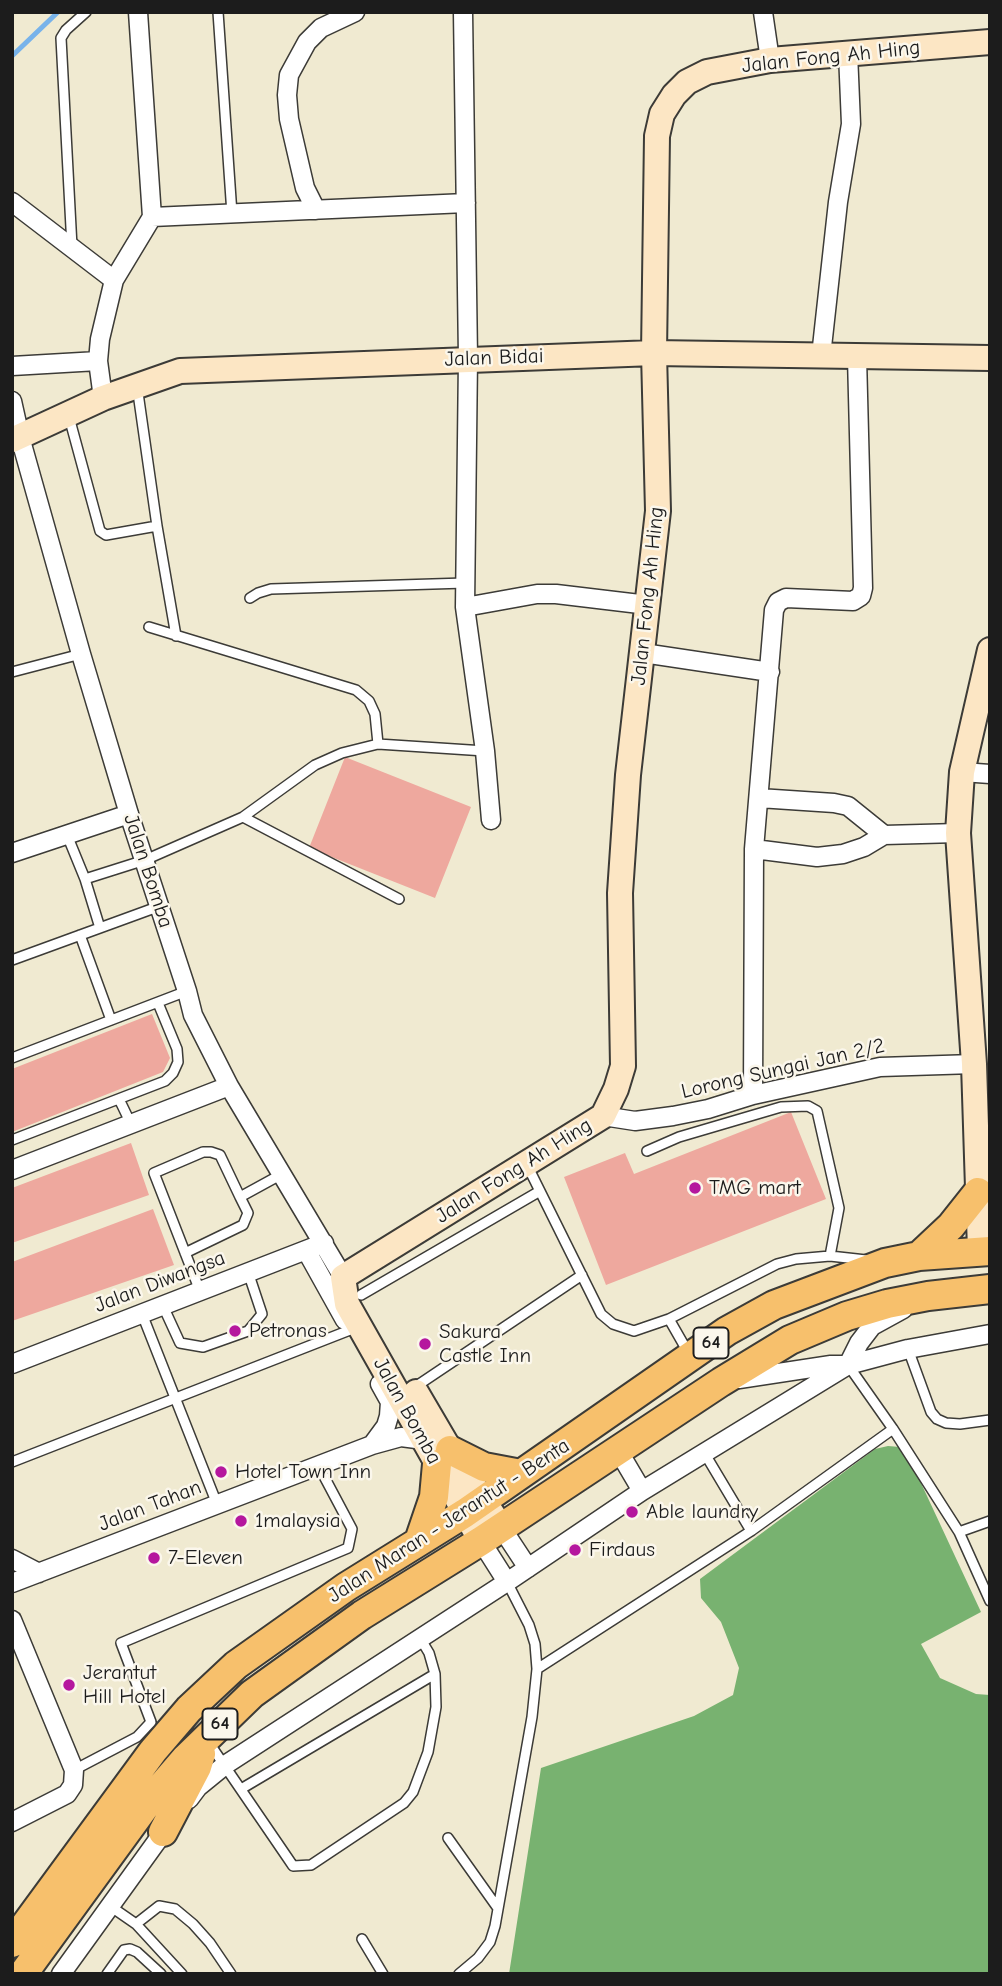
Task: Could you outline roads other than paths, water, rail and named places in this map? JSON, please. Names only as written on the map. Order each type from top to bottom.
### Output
[{"type":"main road","name":"Jalan Fong Ah Hing","points":[[343,1277],[603,1116],[623,1066],[620,893],[628,775],[658,511],[654,353],[657,136],[662,114],[674,95],[687,82],[707,72],[770,60],[990,42]]},
{"type":"main road","name":"Jalan Bidai","points":[[16,439],[103,398],[180,371],[192,370],[654,353],[990,358]]},
{"type":"main road","points":[[987,1258],[958,833],[962,772],[990,650]]},
{"type":"main road","points":[[919,1256],[951,1226],[984,1184]]},
{"type":"main road","name":"Jalan Maran - Jerantut - Benta","points":[[12,1943],[153,1751],[189,1709],[236,1665],[346,1587],[522,1475],[727,1331],[774,1305],[885,1263],[919,1256],[987,1258]]},
{"type":"main road","name":"Jalan Bomba","points":[[343,1277],[361,1295],[413,1388],[444,1457],[491,1534]]},
{"type":"main road","name":"Jalan Bomba","points":[[343,1277],[347,1304],[424,1440],[444,1457]]},
{"type":"main road","name":"Jalan Maran - Jerantut - Benta","points":[[23,1974],[149,1801],[206,1738],[252,1693],[362,1615],[790,1340],[847,1315],[887,1304],[990,1289]]},
{"type":"main road","points":[[419,1541],[444,1457],[522,1475]]},
{"type":"main road","points":[[163,1832],[197,1767],[206,1738]]},
{"type":"street","points":[[103,398],[99,361],[100,339],[114,280],[152,217],[138,12]]},
{"type":"street","points":[[316,210],[305,188],[289,118],[289,75],[302,48],[321,28],[355,12]]},
{"type":"street","points":[[463,12],[468,358],[465,607],[485,751],[491,820]]},
{"type":"street","points":[[763,12],[770,60]]},
{"type":"street","points":[[821,356],[838,202],[851,124],[848,53]]},
{"type":"street","points":[[12,202],[114,280]]},
{"type":"street","points":[[152,217],[466,203]]},
{"type":"street","points":[[752,1095],[754,849],[774,610],[778,602],[795,596],[853,601],[861,596],[863,588],[857,357]]},
{"type":"street","points":[[12,366],[99,361]]},
{"type":"street","name":"Jalan Bomba","points":[[12,401],[16,439],[129,814],[187,991],[192,1015],[229,1086],[343,1277]]},
{"type":"street","points":[[465,607],[537,594],[648,605]]},
{"type":"street","points":[[643,653],[770,672]]},
{"type":"street","points":[[962,772],[990,774]]},
{"type":"street","points":[[759,799],[848,806],[884,835]]},
{"type":"street","points":[[12,853],[129,814]]},
{"type":"street","points":[[754,849],[817,857],[864,847],[884,835],[958,833]]},
{"type":"street","name":"Lorong Sungai Jan 2/2","points":[[603,1116],[635,1121],[673,1116],[708,1109],[752,1095],[880,1067],[974,1064]]},
{"type":"street","points":[[12,1170],[229,1086]]},
{"type":"street","name":"Jalan Diwangsa","points":[[12,1364],[324,1243]]},
{"type":"street","points":[[306,1250],[390,1402],[386,1426],[372,1445]]},
{"type":"street","points":[[61,1974],[198,1787],[225,1765],[508,1582],[642,1491],[848,1365],[859,1343],[872,1326],[928,1296]]},
{"type":"street","points":[[721,1382],[831,1365],[848,1365],[908,1349],[990,1334]]},
{"type":"street","name":"Jalan Tahan","points":[[12,1583],[372,1445],[401,1437],[424,1440]]},
{"type":"street","points":[[619,1452],[642,1491]]},
{"type":"street","points":[[491,1534],[528,1567]]},
{"type":"street","points":[[491,1534],[508,1582]]},
{"type":"street","points":[[12,1559],[39,1573]]},
{"type":"street","points":[[12,1620],[74,1770],[73,1785],[67,1794],[12,1822]]},
{"type":"lane","points":[[72,247],[61,38],[86,12]]},
{"type":"lane","points":[[218,12],[232,214]]},
{"type":"lane","points":[[137,385],[176,636]]},
{"type":"lane","points":[[69,414],[100,531],[106,535],[158,526]]},
{"type":"lane","points":[[250,598],[271,589],[465,583]]},
{"type":"lane","points":[[149,627],[356,690],[369,701],[375,714],[378,744]]},
{"type":"lane","points":[[12,672],[81,654]]},
{"type":"lane","points":[[85,879],[145,860],[243,817],[315,765],[342,753],[378,744],[485,751]]},
{"type":"lane","points":[[243,817],[399,899]]},
{"type":"lane","points":[[67,835],[85,879],[100,928]]},
{"type":"lane","points":[[12,960],[160,906]]},
{"type":"lane","points":[[80,935],[111,1020]]},
{"type":"lane","points":[[12,1058],[187,991]]},
{"type":"lane","points":[[12,1140],[165,1081],[178,1062],[177,1049],[158,1003]]},
{"type":"lane","points":[[119,1099],[131,1124]]},
{"type":"lane","points":[[647,1151],[679,1137],[781,1107],[808,1106],[817,1111],[839,1208],[830,1256]]},
{"type":"lane","points":[[673,1116],[679,1137]]},
{"type":"lane","points":[[185,1253],[243,1225],[247,1213],[220,1155],[211,1152],[203,1152],[154,1172],[185,1253],[200,1291]]},
{"type":"lane","points":[[527,1163],[601,1314],[613,1324],[634,1331],[669,1319],[776,1265],[796,1259],[830,1256],[885,1263]]},
{"type":"lane","points":[[240,1197],[282,1174]]},
{"type":"lane","points":[[361,1295],[540,1191]]},
{"type":"lane","points":[[163,1306],[180,1343],[203,1347],[248,1331],[262,1314],[247,1272]]},
{"type":"lane","points":[[413,1388],[582,1275]]},
{"type":"lane","points":[[142,1314],[217,1504]]},
{"type":"lane","points":[[669,1319],[692,1358]]},
{"type":"lane","points":[[12,1462],[350,1330]]},
{"type":"lane","points":[[908,1349],[931,1412],[937,1419],[960,1424],[990,1420]]},
{"type":"lane","points":[[848,1365],[959,1532],[990,1601]]},
{"type":"lane","points":[[537,1669],[751,1531],[893,1429]]},
{"type":"lane","points":[[705,1454],[751,1531]]},
{"type":"lane","points":[[74,1770],[137,1737],[152,1723],[121,1643],[348,1548],[352,1529],[318,1465]]},
{"type":"lane","points":[[959,1532],[990,1521]]},
{"type":"lane","points":[[459,1974],[478,1958],[490,1942],[532,1717],[537,1669],[534,1644],[529,1625],[508,1582]]},
{"type":"lane","points":[[206,1738],[293,1866],[311,1865],[404,1803],[413,1792],[428,1752],[436,1707],[435,1674],[429,1653],[420,1638]]},
{"type":"lane","points":[[241,1789],[435,1674]]},
{"type":"lane","points":[[448,1838],[498,1907]]},
{"type":"lane","points":[[110,1906],[136,1924],[182,1974]]},
{"type":"lane","points":[[136,1924],[159,1906],[175,1909],[210,1943],[231,1974]]},
{"type":"lane","points":[[362,1939],[383,1974]]},
{"type":"lane","points":[[107,1974],[124,1950],[130,1949],[161,1974]]},
{"type":"waterway","points":[[12,56],[58,12]]},
{"type":"place","name":"TMG mart","points":[[695,1188]]},
{"type":"place","name":"Petronas","points":[[235,1331]]},
{"type":"place","name":"Sakura Castle Inn","points":[[425,1344]]},
{"type":"place","name":"Hotel Town Inn","points":[[221,1472]]},
{"type":"place","name":"Able laundry","points":[[632,1512]]},
{"type":"place","name":"1malaysia","points":[[241,1521]]},
{"type":"place","name":"Firdaus","points":[[575,1550]]},
{"type":"place","name":"7-Eleven","points":[[154,1558]]},
{"type":"place","name":"Jerantut Hill Hotel","points":[[69,1685]]}]
